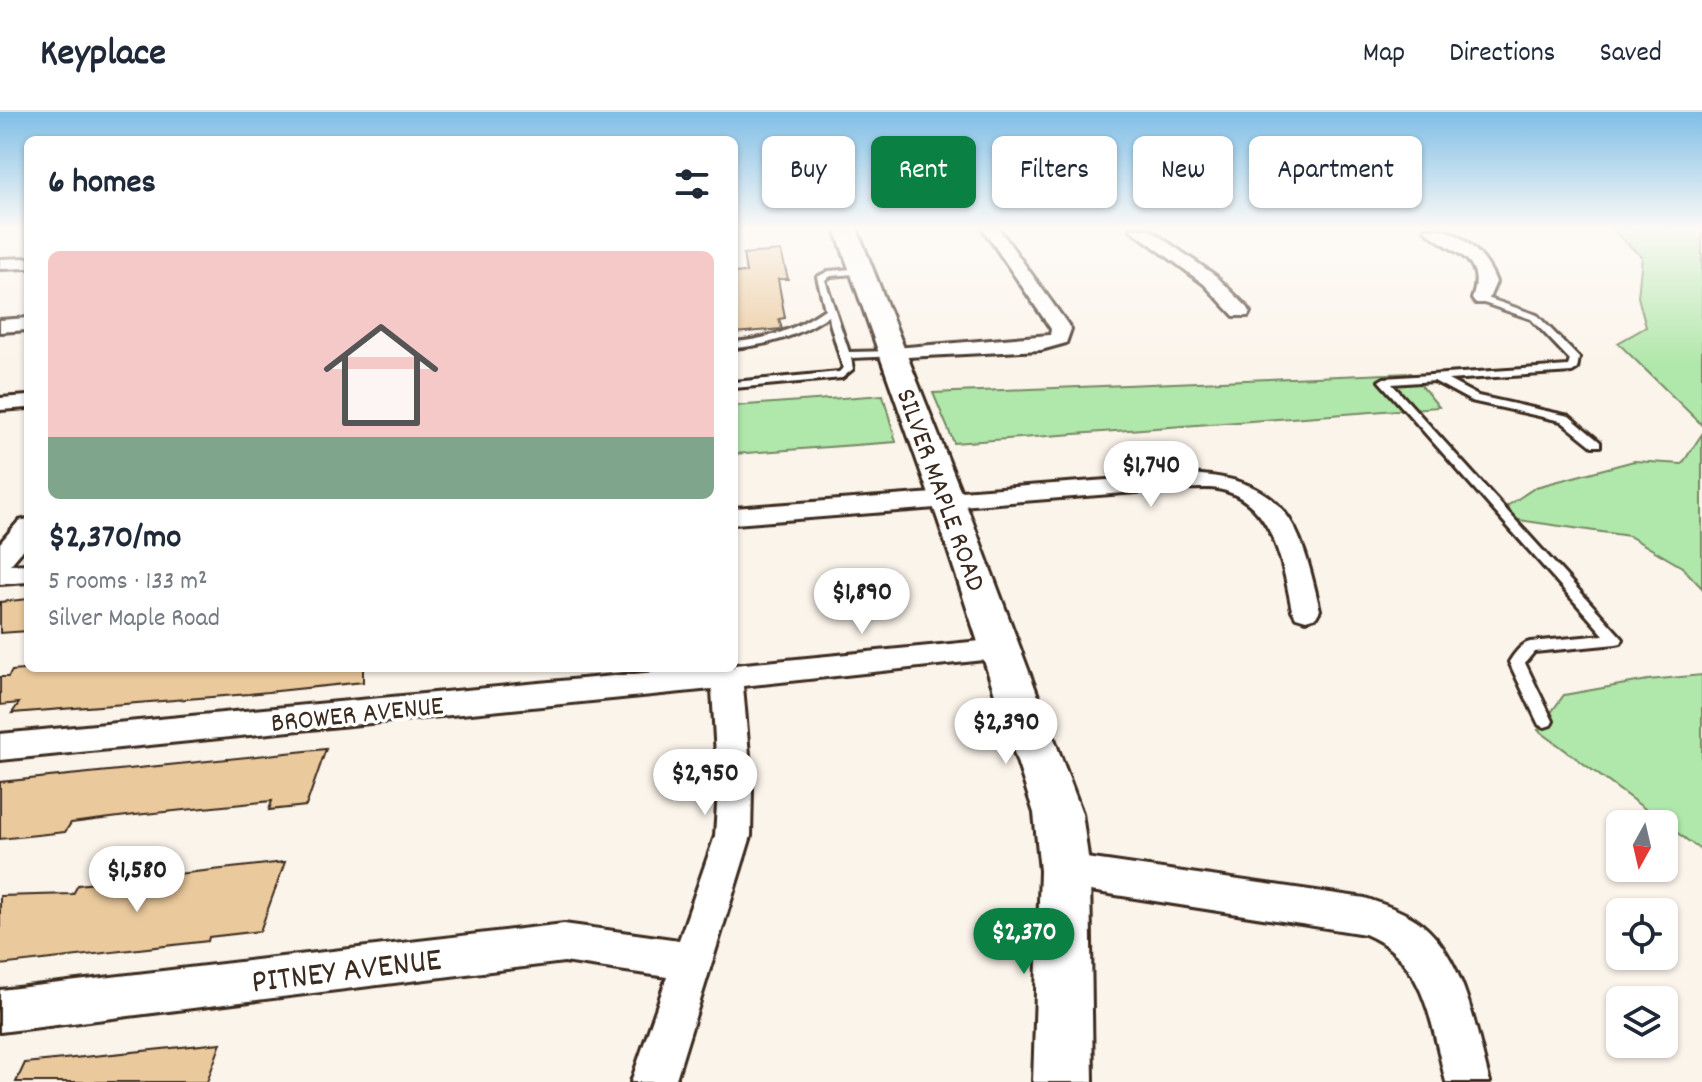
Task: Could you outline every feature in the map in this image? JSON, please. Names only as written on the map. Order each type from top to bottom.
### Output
[{"type":"street","name":"SILVER MAPLE ROAD","points":[[863,274],[895,354],[1058,813],[1065,871],[1063,1082]]},
{"type":"street","points":[[895,354],[1041,344],[1059,339],[1061,329],[1023,274]]},
{"type":"street","points":[[1202,274],[1241,312]]},
{"type":"street","points":[[1481,299],[1486,274]]},
{"type":"street","points":[[0,326],[24,324]]},
{"type":"street","points":[[0,404],[24,402]]},
{"type":"street","points":[[738,516],[1187,481],[1223,482],[1250,492],[1274,511],[1296,564],[1306,610]]},
{"type":"street","points":[[0,560],[24,532]]},
{"type":"street","points":[[0,575],[24,573]]},
{"type":"street","name":"BROWER AVENUE","points":[[0,747],[1001,650]]},
{"type":"street","points":[[653,1082],[733,836],[735,789],[727,675]]},
{"type":"street","points":[[1065,871],[1365,916],[1387,924],[1407,936],[1426,956],[1438,980],[1468,1082]]},
{"type":"street","name":"PITNEY AVENUE","points":[[0,1011],[564,943],[692,961]]},
{"type":"lane","points":[[738,385],[842,375],[848,369],[820,279],[829,274]]},
{"type":"lane","points":[[1481,299],[1534,317],[1575,360],[1572,369],[1384,381],[1616,639],[1530,647],[1523,654],[1517,662],[1545,721]]},
{"type":"lane","points":[[738,345],[767,343],[797,333],[829,311]]},
{"type":"lane","points":[[845,355],[895,354]]},
{"type":"lane","points":[[1435,377],[1475,399],[1565,418],[1596,444]]},
{"type":"green space","points":[[1640,274],[1702,274],[1702,425],[1618,343],[1646,327],[1638,297]]},
{"type":"green space","points":[[1411,373],[1439,407],[954,443],[933,393]]},
{"type":"green space","points":[[883,395],[896,442],[738,454],[738,406]]},
{"type":"green space","points":[[1702,434],[1702,588],[1682,567],[1629,536],[1512,519],[1501,510],[1536,487],[1634,461],[1682,464]]},
{"type":"green space","points":[[1702,675],[1702,851],[1678,833],[1678,810],[1646,810],[1538,730],[1564,695],[1648,680]]},
{"type":"building","points":[[738,274],[787,274],[788,279],[778,279],[785,318],[779,319],[782,329],[738,333]]},
{"type":"building","points":[[24,599],[24,631],[0,633],[0,602]]},
{"type":"building","points":[[12,671],[363,672],[363,682],[12,713],[19,703],[0,705],[0,677],[8,677]]},
{"type":"building","points":[[326,749],[306,806],[269,810],[272,801],[135,815],[71,823],[65,832],[0,839],[0,782]]},
{"type":"building","points":[[285,862],[260,931],[209,937],[208,941],[0,965],[0,896],[73,894],[78,885]]},
{"type":"building","points":[[221,1043],[207,1082],[16,1082],[25,1063]]}]
